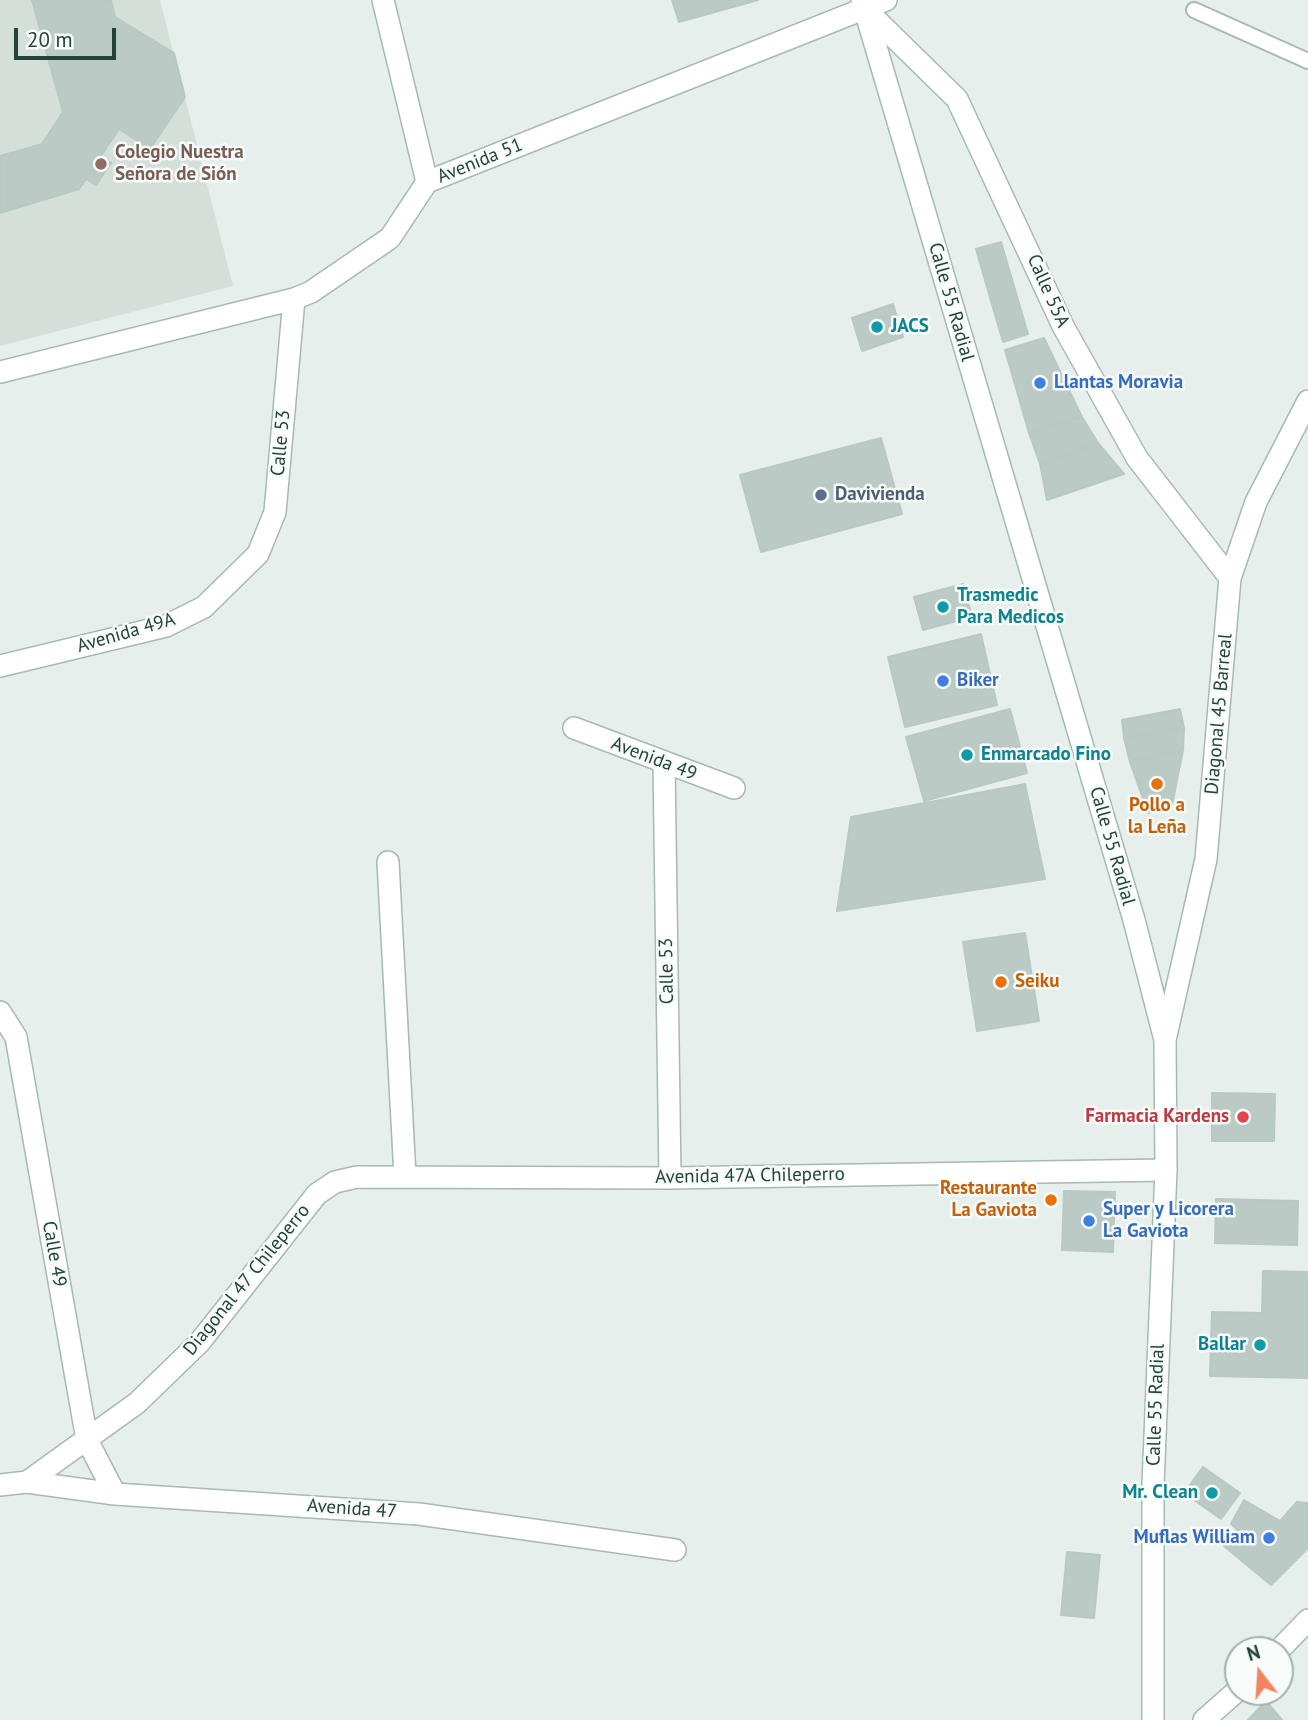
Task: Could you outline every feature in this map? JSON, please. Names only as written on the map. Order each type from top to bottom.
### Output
[{"type":"street","points":[[383,0],[427,182]]},
{"type":"street","name":"Avenida 51","points":[[0,372],[294,299],[311,292],[390,238],[427,182],[864,5],[886,0]]},
{"type":"street","name":"Calle 55A","points":[[864,5],[957,99],[1063,326],[1137,458],[1230,578]]},
{"type":"street","name":"Calle 55 Radial","points":[[864,5],[1130,907],[1166,1040],[1166,1170],[1153,1485],[1153,1720]]},
{"type":"street","name":"Calle 53","points":[[239,576],[258,554],[275,512],[294,299]]},
{"type":"street","name":"Diagonal 45 Barreal","points":[[1166,1040],[1206,859],[1230,578],[1256,502],[1308,401]]},
{"type":"street","name":"Avenida 49A","points":[[0,666],[166,626],[204,607],[239,576]]},
{"type":"street","name":"Avenida 49","points":[[574,728],[664,764],[734,788]]},
{"type":"street","name":"Calle 53","points":[[664,764],[670,1178]]},
{"type":"street","points":[[388,862],[405,1176]]},
{"type":"street","name":"Calle 49","points":[[0,1012],[16,1037],[87,1440],[115,1494]]},
{"type":"street","name":"Avenida 47A Chileperro","points":[[335,1182],[357,1177],[405,1176],[670,1178],[1166,1170]]},
{"type":"street","name":"Diagonal 47 Chileperro","points":[[27,1482],[137,1403],[199,1343],[317,1194],[335,1182]]},
{"type":"street","points":[[0,1485],[27,1482]]},
{"type":"street","name":"Avenida 47","points":[[27,1482],[115,1494],[419,1514],[675,1550]]},
{"type":"street","points":[[1292,1636],[1308,1619]]},
{"type":"street","points":[[1205,1720],[1224,1703]]},
{"type":"lane","points":[[1194,10],[1308,61]]},
{"type":"shaded area","name":"Colegio Nuestra Señora de Sión","points":[[0,0],[160,0],[233,286],[0,346]]},
{"type":"building","points":[[32,0],[111,0],[115,17],[174,53],[185,97],[150,149],[119,129],[101,156],[111,163],[96,185],[86,179],[79,189],[0,213],[0,156],[42,144],[63,112]]},
{"type":"building","points":[[672,0],[758,0],[679,22]]},
{"type":"building","points":[[1001,242],[1028,334],[1003,342],[976,249]]},
{"type":"building","name":"JACS","points":[[893,304],[903,337],[862,351],[852,318]]},
{"type":"building","name":"Llantas Moravia","points":[[1044,338],[1082,417],[1029,433],[1005,350]]},
{"type":"building","points":[[1082,417],[1098,443],[1040,464],[1029,433]]},
{"type":"building","name":"Davivienda","points":[[881,438],[902,514],[761,552],[740,475]]},
{"type":"building","points":[[1098,443],[1124,474],[1047,500],[1040,464]]},
{"type":"building","name":"Trasmedic Para Medicos","points":[[963,584],[972,617],[923,630],[914,597]]},
{"type":"building","name":"Biker","points":[[981,634],[997,705],[905,727],[888,657]]},
{"type":"building","name":"Enmarcado Fino","points":[[1010,709],[1027,773],[924,801],[906,737]]},
{"type":"building","points":[[1180,709],[1184,728],[1124,738],[1122,720]]},
{"type":"building","points":[[1184,728],[1183,750],[1130,762],[1124,738]]},
{"type":"building","name":"Pollo a la Leña","points":[[1183,750],[1172,805],[1148,813],[1130,762]]},
{"type":"building","points":[[1025,784],[1045,879],[837,911],[851,817]]},
{"type":"building","name":"Seiku","points":[[1025,933],[1039,1021],[977,1031],[963,942]]},
{"type":"building","name":"Farmacia Kardens","points":[[1212,1093],[1275,1094],[1274,1141],[1212,1141]]},
{"type":"building","name":"Super y Licorera La Gaviota","points":[[1064,1191],[1115,1192],[1113,1252],[1062,1250]]},
{"type":"building","points":[[1216,1199],[1298,1201],[1297,1245],[1215,1243]]},
{"type":"building","name":"Ballar","points":[[1263,1271],[1308,1272],[1308,1378],[1210,1376],[1212,1312],[1262,1313]]},
{"type":"building","name":"Mr. Clean","points":[[1203,1467],[1240,1493],[1221,1519],[1184,1493]]},
{"type":"building","name":"Muflas William","points":[[1244,1500],[1280,1521],[1297,1502],[1308,1503],[1308,1548],[1271,1585],[1224,1546],[1237,1529],[1231,1524]]},
{"type":"building","points":[[1067,1552],[1100,1555],[1094,1618],[1061,1615]]},
{"type":"building","points":[[1261,1706],[1270,1706],[1282,1720],[1248,1720]]},
{"type":"place","name":"Colegio Nuestra Señora de Sión","points":[[101,164]]},
{"type":"place","name":"JACS","points":[[877,327]]},
{"type":"place","name":"Llantas Moravia","points":[[1040,383]]},
{"type":"place","name":"Davivienda","points":[[821,495]]},
{"type":"place","name":"Trasmedic Para Medicos","points":[[943,607]]},
{"type":"place","name":"Biker","points":[[943,681]]},
{"type":"place","name":"Enmarcado Fino","points":[[967,755]]},
{"type":"place","name":"Pollo a la Leña","points":[[1157,784]]},
{"type":"place","name":"Seiku","points":[[1001,982]]},
{"type":"place","name":"Farmacia Kardens","points":[[1243,1117]]},
{"type":"place","name":"Restaurante La Gaviota","points":[[1051,1200]]},
{"type":"place","name":"Super y Licorera La Gaviota","points":[[1089,1221]]},
{"type":"place","name":"Ballar","points":[[1260,1345]]},
{"type":"place","name":"Mr. Clean","points":[[1212,1493]]},
{"type":"place","name":"Muflas William","points":[[1269,1538]]}]
